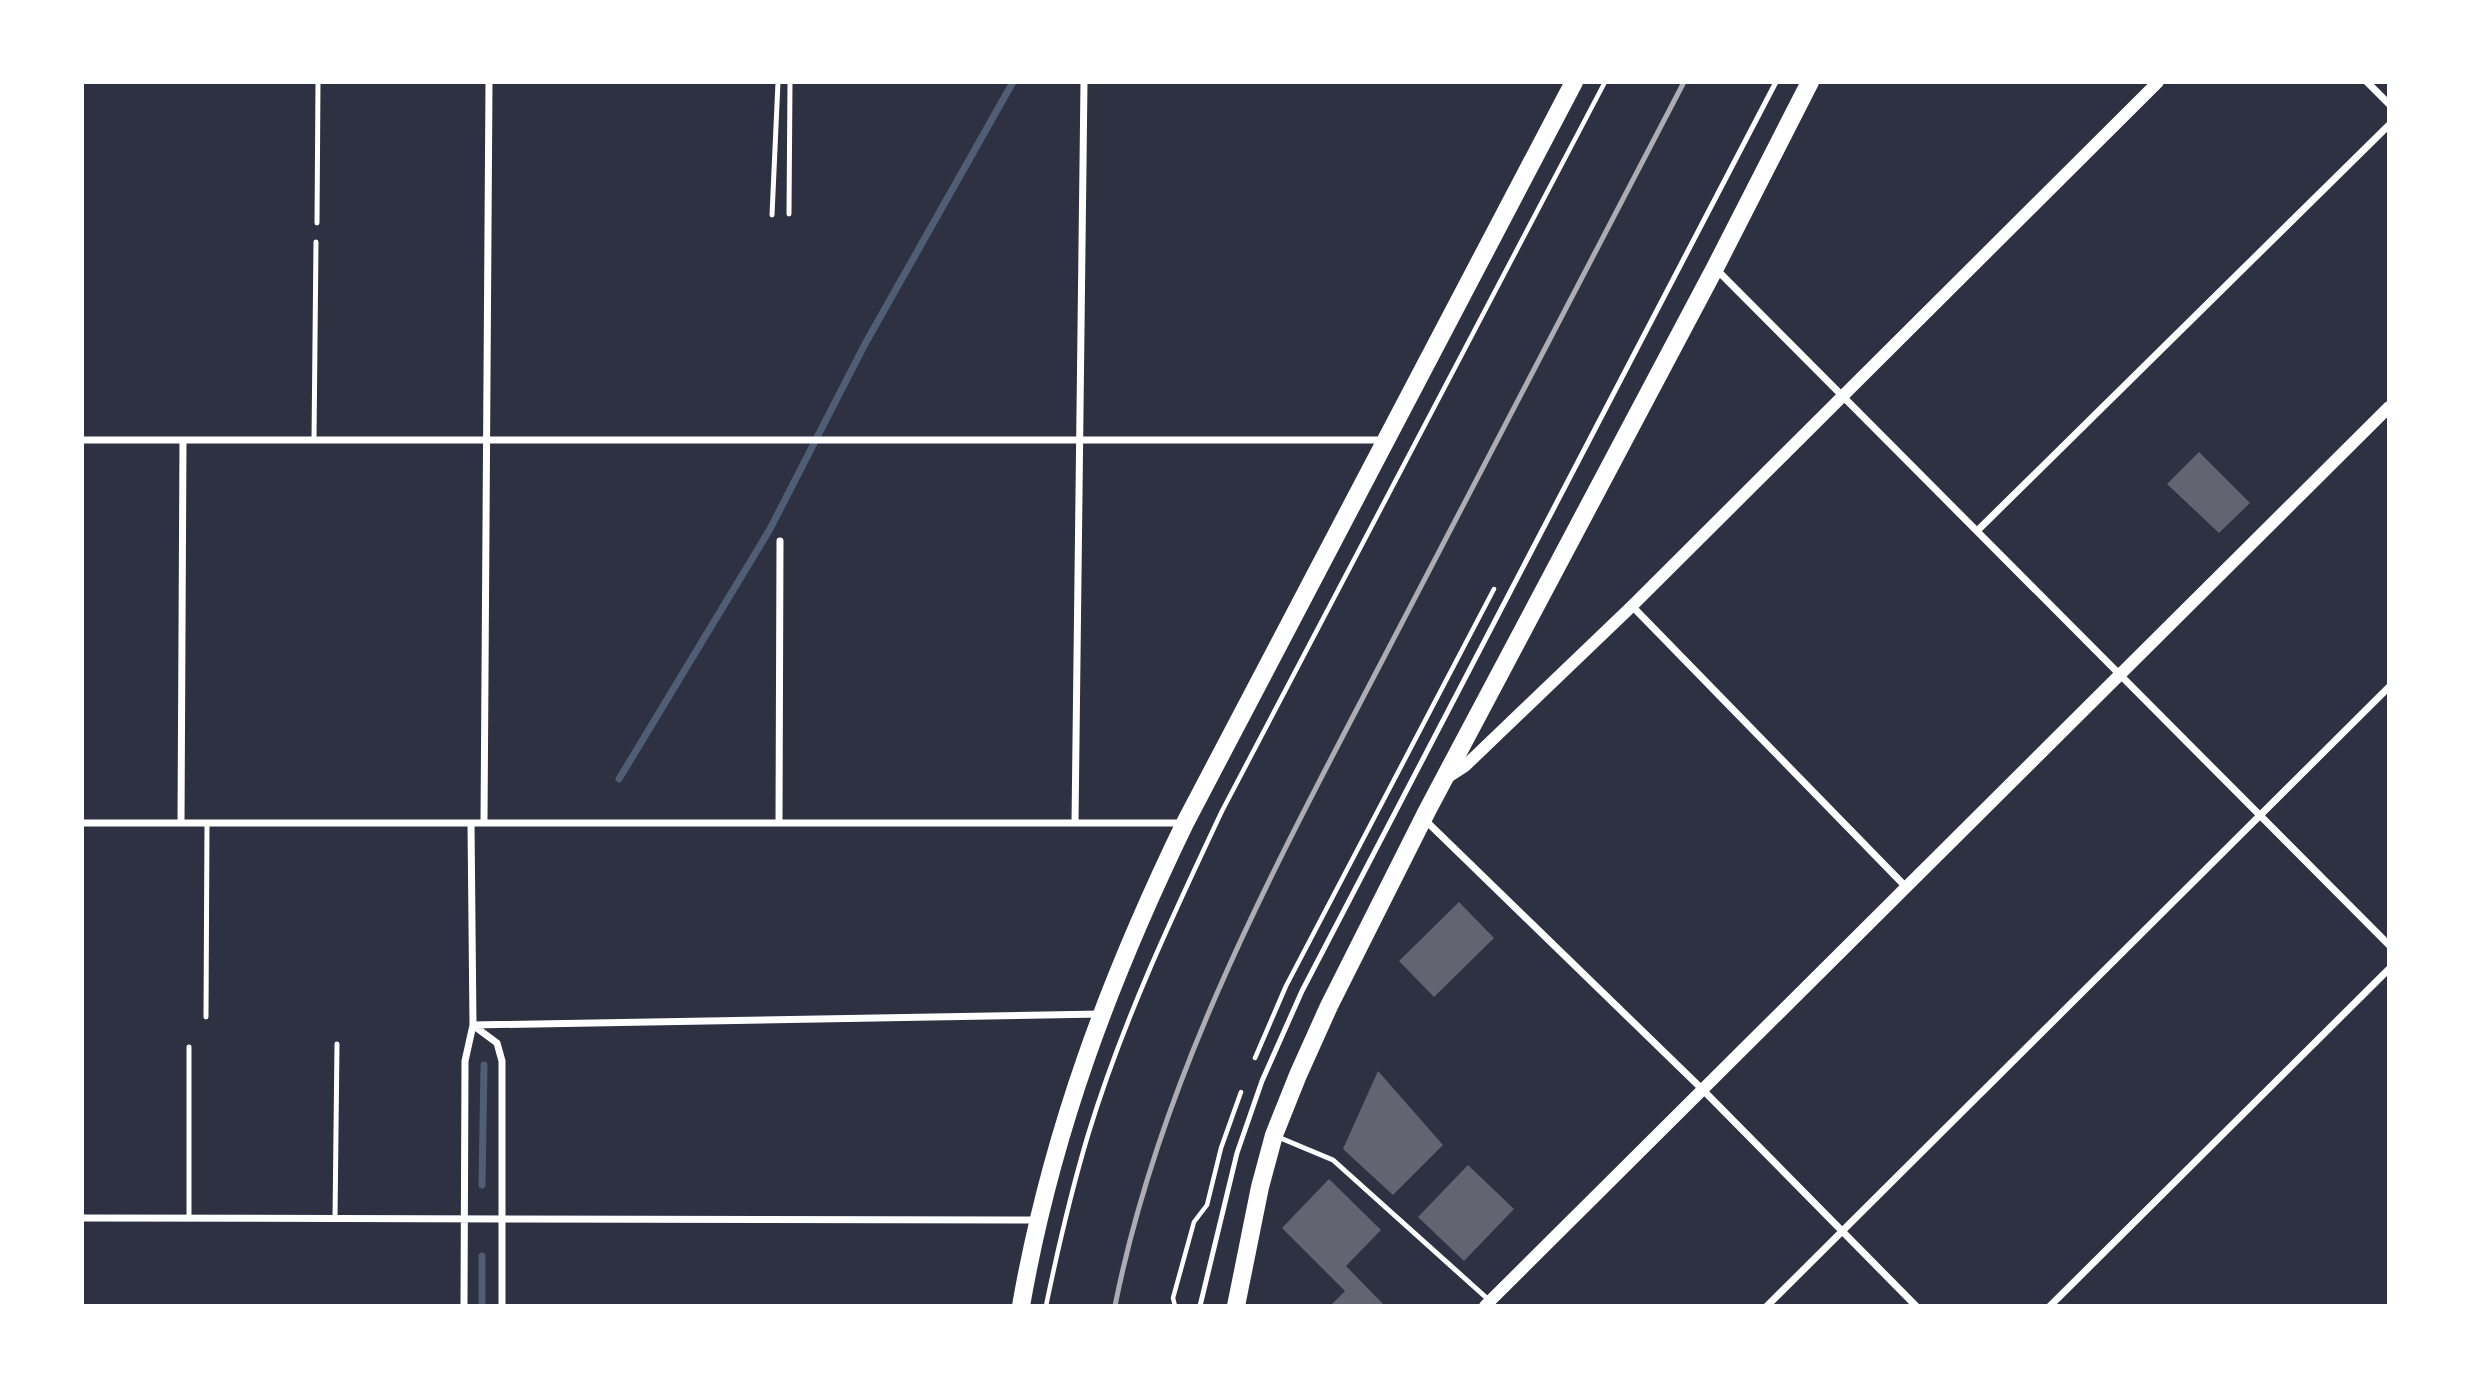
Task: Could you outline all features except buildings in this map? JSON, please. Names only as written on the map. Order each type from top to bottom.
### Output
[{"type":"main road","points":[[1021,1306],[1064,1122],[1101,1014],[1138,922],[1185,823],[1574,82]]},
{"type":"main road","points":[[1236,1306],[1260,1188],[1274,1135],[1329,1006],[1423,818],[1715,268],[1810,82]]},
{"type":"street","points":[[484,823],[489,82]]},
{"type":"street","points":[[1075,823],[1084,82]]},
{"type":"street","points":[[1445,779],[1465,766],[1632,606],[2158,82]]},
{"type":"street","points":[[2367,82],[2389,104]]},
{"type":"street","points":[[1977,531],[2389,125]]},
{"type":"street","points":[[1715,268],[2389,945]]},
{"type":"street","points":[[1488,1303],[2389,407]]},
{"type":"street","points":[[82,440],[1386,440]]},
{"type":"street","points":[[181,823],[183,440]]},
{"type":"street","points":[[779,823],[780,541]]},
{"type":"street","points":[[1632,606],[1906,887]]},
{"type":"street","points":[[1767,1306],[2389,687]]},
{"type":"street","points":[[1423,818],[1702,1089],[1916,1306]]},
{"type":"street","points":[[82,823],[1185,823]]},
{"type":"street","points":[[464,1306],[465,1061],[473,1026],[471,823]]},
{"type":"street","points":[[2050,1306],[2389,969]]},
{"type":"street","points":[[473,1026],[1101,1014]]},
{"type":"street","points":[[473,1026],[497,1043],[502,1061],[502,1306]]},
{"type":"street","points":[[82,1218],[1039,1220]]},
{"type":"lane","points":[[317,223],[318,82]]},
{"type":"lane","points":[[772,215],[778,82]]},
{"type":"lane","points":[[789,214],[790,82]]},
{"type":"lane","points":[[1200,1306],[1237,1153],[1262,1081],[1302,990],[1776,82]]},
{"type":"lane","points":[[314,440],[316,242]]},
{"type":"lane","points":[[206,1017],[207,823]]},
{"type":"lane","points":[[335,1219],[337,1044]]},
{"type":"lane","points":[[189,1047],[189,1218]]},
{"type":"lane","points":[[1274,1135],[1333,1160],[1488,1303]]},
{"type":"path","points":[[1046,1306],[1064,1222],[1089,1134],[1125,1029],[1177,905],[1222,811],[1605,82]]},
{"type":"waterway","points":[[619,779],[770,529],[865,344],[1013,82]]},
{"type":"waterway","points":[[482,1185],[484,1065]]},
{"type":"waterway","points":[[482,1256],[482,1306]]},
{"type":"railway","points":[[1115,1306],[1135,1220],[1161,1137],[1225,974],[1301,817],[1684,82]]}]
